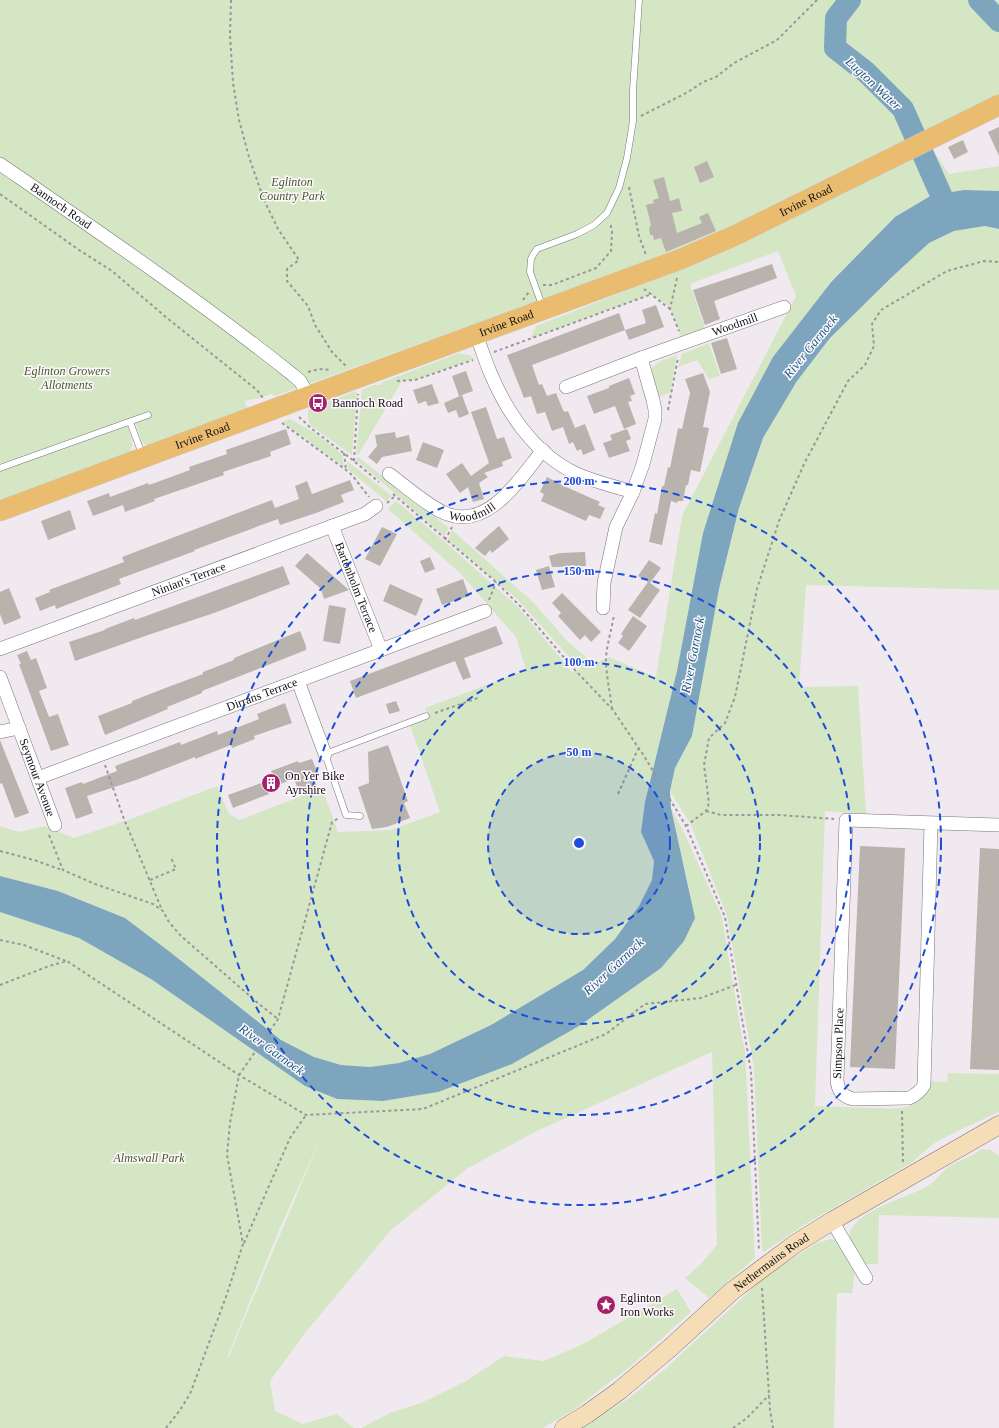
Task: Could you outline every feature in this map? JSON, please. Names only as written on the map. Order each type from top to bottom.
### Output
[{"type":"main road","name":"Irvine Road","points":[[0,511],[543,309],[681,260],[736,235],[999,105]]},
{"type":"main road","name":"Nethermains Road","points":[[564,1428],[587,1414],[619,1391],[670,1348],[732,1292],[795,1244],[832,1221],[999,1125]]},
{"type":"street","name":"Bannoch Road","points":[[0,164],[225,322],[293,374],[303,385],[300,399]]},
{"type":"street","name":"Woodmill","points":[[566,387],[641,358],[784,307]]},
{"type":"street","points":[[476,335],[490,373],[512,416],[522,430],[556,462],[574,472],[594,481],[634,492]]},
{"type":"street","points":[[603,608],[604,582],[616,527],[634,492],[655,418],[653,400],[641,358]]},
{"type":"street","name":"Woodmill","points":[[385,479],[438,510],[457,517],[467,516],[486,510],[508,495],[543,450]]},
{"type":"street","name":"Ninian's Terrace","points":[[0,649],[365,514],[376,506]]},
{"type":"street","name":"Bartonholm Terrace","points":[[332,526],[381,650]]},
{"type":"street","name":"Dirrans Terrace","points":[[38,778],[485,611]]},
{"type":"street","name":"Seymour Avenue","points":[[0,677],[55,826]]},
{"type":"street","points":[[298,681],[325,754]]},
{"type":"street","name":"Seymour Avenue","points":[[0,732],[19,728]]},
{"type":"street","points":[[846,820],[999,825]]},
{"type":"street","name":"Simpson Place","points":[[846,820],[837,1087],[840,1093],[845,1097],[853,1099],[902,1099],[916,1096],[924,1085],[930,823]]},
{"type":"street","points":[[832,1221],[866,1278]]},
{"type":"lane","points":[[543,309],[530,272],[531,260],[537,249],[577,234],[594,225],[607,213],[619,188],[625,168],[633,121],[633,90],[639,0]]},
{"type":"lane","points":[[0,468],[148,415]]},
{"type":"lane","points":[[130,422],[144,458]]},
{"type":"lane","points":[[360,816],[346,815],[325,754],[426,716]]},
{"type":"path","points":[[231,0],[230,35],[233,83],[239,120],[264,200],[278,229],[299,260],[287,269],[287,281],[308,306],[315,325],[332,352],[347,367]]},
{"type":"path","points":[[633,121],[688,92],[703,82],[716,77],[734,63],[777,40],[817,0]]},
{"type":"path","points":[[625,168],[639,236],[652,271]]},
{"type":"path","points":[[0,194],[79,250],[112,271],[167,318],[257,390],[279,422],[352,475],[376,506]]},
{"type":"path","points":[[534,285],[552,285],[596,268],[611,251],[612,232],[607,213]]},
{"type":"path","points":[[670,309],[681,260]]},
{"type":"path","points":[[686,826],[706,811],[709,803],[704,765],[709,738],[725,723],[735,697],[757,589],[779,521],[804,464],[848,382],[865,365],[874,346],[872,324],[881,310],[947,271],[984,261],[999,262]]},
{"type":"path","points":[[630,278],[670,309],[682,344],[666,420],[655,418]]},
{"type":"path","points":[[484,356],[652,294]]},
{"type":"path","points":[[300,399],[300,417],[312,429],[344,453],[385,479]]},
{"type":"path","points":[[344,453],[346,470]]},
{"type":"path","points":[[391,493],[496,582],[520,606],[574,669],[613,710],[644,756],[686,826],[725,917],[752,1072],[758,1230],[769,1394],[773,1428]]},
{"type":"path","points":[[485,611],[496,582]]},
{"type":"path","points":[[603,608],[614,606],[612,629],[607,647],[606,659],[613,710]]},
{"type":"path","points":[[426,716],[478,698]]},
{"type":"path","points":[[618,794],[638,749]]},
{"type":"path","points":[[102,754],[124,819],[169,922],[181,936],[278,1019]]},
{"type":"path","points":[[706,811],[721,815],[780,815],[846,820]]},
{"type":"path","points":[[243,1244],[227,1155],[230,1123],[239,1075],[278,1019],[332,822],[346,815]]},
{"type":"path","points":[[55,826],[47,830],[63,870]]},
{"type":"path","points":[[0,851],[34,860],[63,870],[95,884],[153,904],[163,911]]},
{"type":"path","points":[[150,880],[176,869],[171,858]]},
{"type":"path","points":[[0,940],[24,945],[67,961],[239,1075],[306,1115],[423,1109],[606,1034],[645,1004],[701,998],[736,985]]},
{"type":"path","points":[[0,985],[49,966],[67,961]]},
{"type":"path","points":[[902,1099],[903,1181]]},
{"type":"path","points":[[166,1428],[190,1394],[227,1294],[243,1244],[290,1138],[306,1115]]},
{"type":"path","points":[[733,1428],[747,1418],[769,1394]]},
{"type":"green space","name":"Eglinton Country Park","points":[[0,0],[999,0],[999,95],[691,246],[275,396],[271,394],[244,401],[249,410],[147,446],[142,442],[136,424],[128,427],[132,444],[129,455],[0,503]]},
{"type":"green space","points":[[933,150],[949,174],[999,166],[999,191],[964,190],[932,195],[895,217],[831,281],[703,533],[677,671],[645,802],[641,832],[654,861],[652,880],[639,906],[615,939],[583,970],[491,1025],[430,1054],[399,1063],[370,1067],[341,1065],[314,1057],[281,1040],[125,918],[58,891],[0,876],[0,826],[19,832],[45,826],[74,838],[128,820],[217,786],[229,814],[240,820],[322,788],[338,832],[391,830],[440,812],[410,725],[429,718],[425,708],[526,670],[516,637],[461,574],[388,509],[396,501],[518,607],[572,672],[580,669],[517,599],[448,540],[452,530],[534,603],[567,641],[594,664],[609,657],[656,677],[682,516],[796,296],[778,251],[690,284],[705,328],[681,337],[671,308],[651,294],[530,339],[536,326],[684,268],[855,185]]},
{"type":"green space","points":[[985,226],[999,229],[999,590],[806,585],[799,687],[858,686],[866,814],[825,811],[815,1106],[900,1108],[917,1102],[926,1093],[931,1081],[947,1082],[948,1073],[999,1074],[999,1112],[933,1144],[911,1163],[804,1225],[764,1252],[762,1251],[754,1068],[727,916],[691,825],[670,791],[675,768],[692,736],[719,589],[739,508],[763,438],[797,381],[830,338],[893,276],[929,243],[954,231]]},
{"type":"green space","points":[[709,343],[720,376],[709,379],[697,360],[678,367],[682,354]]},
{"type":"green space","points":[[459,353],[471,356],[474,359],[415,380],[402,381],[358,455],[356,454],[362,390],[374,385],[381,385],[383,382]]},
{"type":"green space","points":[[677,355],[670,393],[657,397],[652,368],[659,362]]},
{"type":"green space","points":[[356,391],[357,395],[352,455],[311,426],[308,420],[308,409]]},
{"type":"green space","points":[[290,419],[315,433],[342,454],[344,467],[282,422]]},
{"type":"green space","points":[[358,457],[449,528],[444,536],[356,460]]},
{"type":"green space","points":[[347,461],[392,496],[386,501],[348,469]]},
{"type":"green space","name":"Almswall Park","points":[[671,808],[683,830],[722,917],[745,1049],[755,1258],[709,1298],[685,1278],[699,1266],[717,1245],[712,1052],[537,1131],[468,1168],[391,1230],[305,1333],[270,1381],[275,1411],[303,1424],[337,1414],[354,1428],[0,1428],[0,912],[79,938],[151,979],[305,1086],[337,1099],[383,1101],[438,1092],[690,893]],"holes":[[[323,1133],[228,1358],[279,1230]]]},
{"type":"green space","points":[[982,1149],[991,1150],[999,1156],[999,1218],[879,1215],[878,1264],[862,1264],[853,1249],[849,1237],[855,1225],[862,1217],[929,1185],[935,1181],[944,1170]]},
{"type":"green space","points":[[831,1239],[837,1240],[856,1264],[852,1293],[837,1293],[834,1428],[581,1428],[628,1399],[665,1369],[768,1274],[817,1243]]},
{"type":"green space","points":[[677,1289],[691,1312],[632,1365],[575,1409],[543,1428],[361,1428],[390,1413],[421,1403],[466,1381],[504,1356],[544,1361],[583,1344]]},
{"type":"water","name":"River Garnock","points":[[964,190],[999,191],[999,229],[985,226],[954,231],[929,243],[830,338],[797,381],[763,438],[739,508],[719,589],[692,736],[675,768],[670,791],[671,808],[695,918],[684,941],[661,968],[579,1026],[512,1064],[438,1092],[383,1101],[337,1099],[305,1086],[151,979],[79,938],[0,912],[0,876],[58,891],[125,918],[281,1040],[314,1057],[341,1065],[370,1067],[399,1063],[430,1054],[491,1025],[583,970],[615,939],[639,906],[652,880],[654,861],[641,832],[645,802],[677,671],[703,533],[738,423],[773,357],[832,281],[895,217],[932,195]]},
{"type":"building","points":[[999,127],[999,156],[988,132]]},
{"type":"building","points":[[963,140],[968,152],[954,159],[948,147]]},
{"type":"building","points":[[707,161],[714,177],[700,183],[694,167]]},
{"type":"building","points":[[664,177],[670,201],[679,198],[682,211],[672,213],[677,233],[702,223],[699,217],[708,213],[716,231],[666,252],[661,238],[654,240],[653,235],[650,235],[649,228],[651,225],[646,205],[654,203],[653,200],[659,198],[653,180]]},
{"type":"building","points":[[772,264],[777,278],[714,301],[720,319],[705,325],[693,290]]},
{"type":"building","points":[[656,305],[664,327],[629,340],[625,330],[646,323],[642,310]]},
{"type":"building","points":[[619,313],[625,330],[532,365],[539,385],[542,384],[547,396],[556,393],[563,410],[565,412],[568,411],[575,428],[585,424],[595,450],[583,455],[581,449],[577,451],[573,442],[569,444],[563,427],[552,431],[545,412],[537,414],[531,396],[524,398],[507,355]]},
{"type":"building","points":[[727,338],[737,369],[721,374],[711,343]]},
{"type":"building","points":[[466,371],[473,391],[459,396],[452,376]]},
{"type":"building","points":[[703,373],[710,392],[703,427],[709,428],[700,472],[691,470],[683,501],[678,501],[677,503],[671,501],[662,545],[649,542],[655,513],[657,514],[662,486],[664,486],[668,467],[670,468],[678,428],[682,429],[690,393],[685,379]]},
{"type":"building","points":[[629,378],[635,394],[630,396],[632,401],[628,402],[636,424],[624,429],[615,406],[594,414],[587,396],[609,388],[609,386]]},
{"type":"building","points":[[432,384],[439,403],[428,406],[426,401],[418,404],[413,390]]},
{"type":"building","points":[[462,395],[469,414],[459,418],[456,410],[448,413],[444,403]]},
{"type":"building","points":[[486,407],[497,439],[504,437],[512,458],[502,462],[503,466],[484,473],[488,477],[479,483],[484,499],[473,502],[468,487],[460,493],[446,474],[462,463],[471,476],[489,463],[471,412]]},
{"type":"building","points":[[286,429],[291,444],[270,452],[271,456],[223,472],[224,475],[154,499],[155,501],[125,512],[123,505],[93,516],[87,501],[109,493],[110,497],[148,483],[149,485],[190,470],[189,467],[227,454],[226,450]]},
{"type":"building","points":[[627,429],[631,439],[626,441],[630,451],[609,458],[603,443],[612,440],[610,435]]},
{"type":"building","points":[[395,432],[396,438],[409,435],[412,451],[382,457],[377,464],[368,457],[377,446],[375,435]]},
{"type":"building","points":[[423,442],[444,450],[437,468],[416,460]]},
{"type":"building","points":[[547,477],[600,502],[598,505],[605,508],[600,519],[589,515],[586,521],[541,501],[544,494],[540,492]]},
{"type":"building","points":[[350,480],[354,490],[341,495],[344,502],[280,525],[278,519],[119,579],[121,584],[56,609],[55,605],[40,611],[35,598],[50,592],[49,590],[124,562],[122,557],[272,500],[275,508],[299,499],[295,486],[307,481],[312,494]]},
{"type":"building","points":[[70,510],[76,529],[48,540],[41,521]]},
{"type":"building","points":[[499,526],[509,539],[492,553],[490,550],[485,556],[475,548]]},
{"type":"building","points":[[382,527],[397,534],[380,566],[365,559]]},
{"type":"building","points":[[585,552],[586,566],[552,567],[549,556],[560,553]]},
{"type":"building","points":[[307,553],[349,590],[324,599],[321,589],[295,566]]},
{"type":"building","points":[[430,557],[435,569],[425,573],[420,561]]},
{"type":"building","points":[[649,560],[661,568],[650,583],[660,590],[640,618],[628,610],[648,582],[638,576]]},
{"type":"building","points":[[283,566],[290,584],[214,613],[75,661],[69,642],[105,630],[134,618],[135,620]]},
{"type":"building","points":[[549,566],[555,587],[542,590],[536,570]]},
{"type":"building","points":[[463,579],[469,596],[442,605],[436,589]]},
{"type":"building","points":[[390,584],[423,599],[416,616],[383,601]]},
{"type":"building","points":[[9,588],[21,618],[4,625],[0,614],[0,592]]},
{"type":"building","points":[[562,593],[601,632],[591,642],[585,635],[580,640],[558,616],[561,613],[552,603]]},
{"type":"building","points":[[329,605],[346,608],[340,644],[323,641]]},
{"type":"building","points":[[633,616],[647,626],[629,651],[618,643],[623,636],[621,634]]},
{"type":"building","points":[[496,626],[503,644],[464,658],[471,677],[463,680],[455,661],[356,698],[350,681]]},
{"type":"building","points":[[300,631],[306,646],[306,650],[202,691],[202,693],[167,707],[168,709],[105,735],[98,716],[132,703],[132,701],[203,674],[203,672],[234,660],[234,658]]},
{"type":"building","points":[[27,651],[31,660],[36,658],[47,688],[39,691],[49,717],[58,714],[69,745],[51,751],[19,664],[21,664],[17,655]]},
{"type":"building","points":[[396,701],[400,711],[389,714],[386,704]]},
{"type":"building","points":[[285,703],[292,723],[254,736],[255,739],[232,748],[231,745],[136,780],[87,796],[93,813],[76,819],[65,788],[82,782],[83,784],[117,771],[115,766],[180,742],[181,745],[217,731],[218,735],[259,719],[257,714]]},
{"type":"building","points":[[0,740],[29,813],[15,818],[2,783],[0,784]]},
{"type":"building","points":[[388,745],[408,801],[404,803],[410,818],[387,827],[372,829],[358,787],[369,783],[368,752]]},
{"type":"building","points":[[312,759],[318,774],[313,776],[317,787],[300,794],[294,779],[277,785],[271,771],[298,761],[299,763]]},
{"type":"building","points":[[264,782],[269,794],[233,808],[228,795]]},
{"type":"building","points":[[860,846],[905,848],[895,1069],[850,1067]]},
{"type":"building","points":[[980,848],[999,849],[999,1070],[970,1069]]},
{"type":"waterway","name":"Lugton Water","points":[[850,0],[836,18],[835,48],[866,72],[903,109],[949,213]]},
{"type":"waterway","name":"Lugton Water","points":[[979,0],[999,21]]},
{"type":"place","name":"Bannoch Road","points":[[318,403]]},
{"type":"place","name":"On Yer Bike Ayrshire","points":[[271,783]]},
{"type":"place","name":"Eglinton Iron Works","points":[[606,1305]]},
{"type":"park label","name":"Eglinton Growers Allotments","points":[[67,378]]}]
